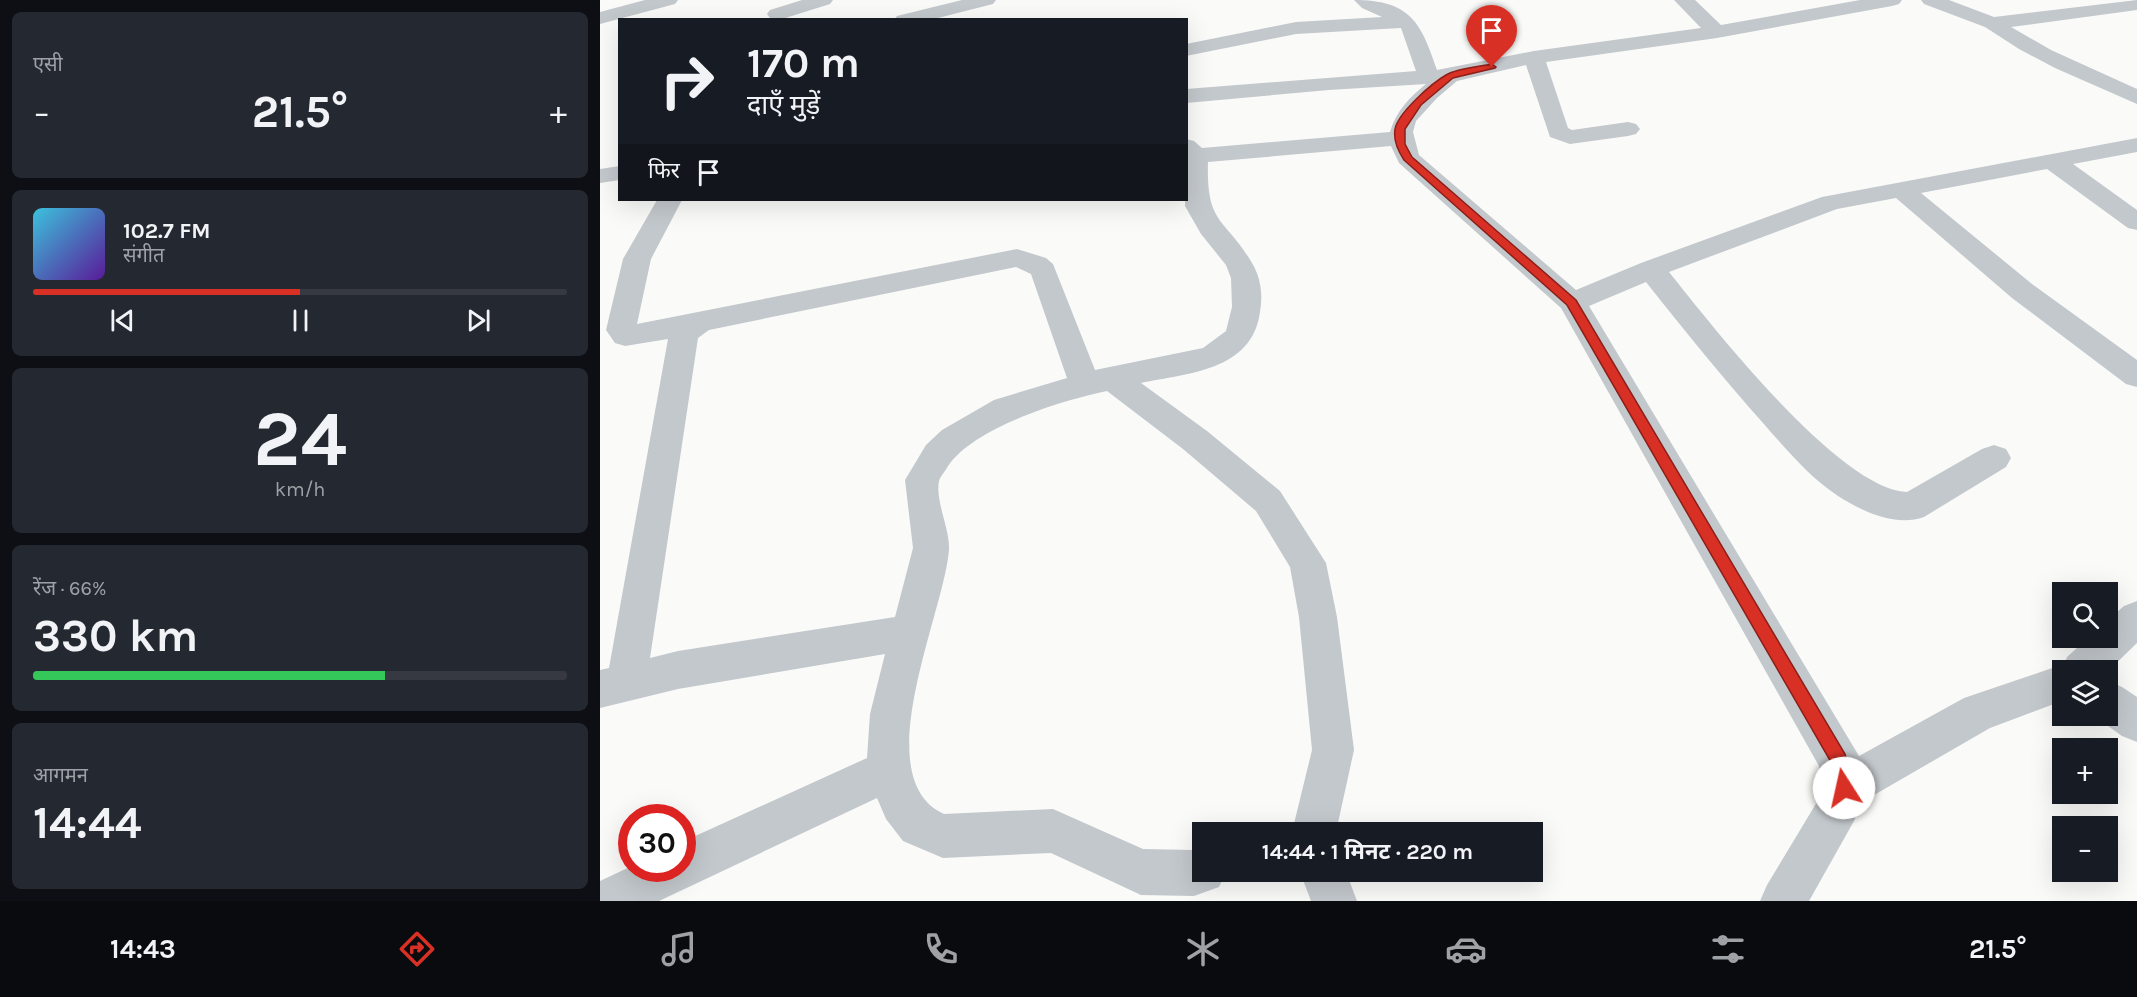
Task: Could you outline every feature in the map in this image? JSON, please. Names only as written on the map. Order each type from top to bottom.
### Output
[{"type":"street","points":[[600,18],[668,0]]},
{"type":"street","points":[[757,0],[781,17],[823,0]]},
{"type":"street","points":[[912,18],[986,0]]},
{"type":"street","points":[[1364,0],[1372,7],[1406,22],[1439,77]]},
{"type":"street","points":[[1684,0],[1717,32]]},
{"type":"street","points":[[1188,96],[1439,77],[1534,57],[1717,32],[1892,0]]},
{"type":"street","points":[[1931,0],[1992,23],[2015,39],[2068,67],[2137,97]]},
{"type":"street","points":[[1992,23],[2137,4]]},
{"type":"street","points":[[1188,50],[1296,28],[1406,22]]},
{"type":"street","points":[[1534,57],[1558,132],[1570,137],[1628,129]]},
{"type":"street","points":[[1439,77],[1404,119],[1400,129],[1401,144],[1408,158],[1572,302],[1839,760],[1844,788],[1839,806],[1783,901]]},
{"type":"street","points":[[1192,873],[1141,872],[1053,831],[943,836],[919,825],[901,804],[888,770],[890,714],[931,548],[922,480],[938,454],[954,439],[1005,409],[1099,382],[1212,357],[1229,346],[1239,334],[1248,292],[1239,264],[1214,234],[1198,206],[1191,151],[1400,138]]},
{"type":"street","points":[[1572,302],[1651,269],[1831,202],[2137,145]]},
{"type":"street","points":[[2052,161],[2137,222]]},
{"type":"street","points":[[1901,189],[2022,291],[2137,376]]},
{"type":"street","points":[[668,201],[637,260],[621,330],[625,336],[695,324],[720,317],[1017,258],[1036,264],[1043,270],[1099,382],[1195,440],[1268,501],[1308,563],[1318,617],[1333,750],[1316,822]]},
{"type":"street","points":[[1651,269],[1717,352],[1812,456],[1851,487],[1892,506],[1912,507],[1994,458]]},
{"type":"street","points":[[695,324],[684,334],[613,686],[678,670],[911,632]]},
{"type":"street","points":[[2092,660],[2137,618]]},
{"type":"street","points":[[1844,788],[1978,712],[2052,686]]},
{"type":"street","points":[[2118,708],[2137,722]]},
{"type":"street","points":[[696,859],[888,770]]},
{"type":"street","points":[[609,901],[649,882]]},
{"type":"street","points":[[1327,882],[1334,901]]},
{"type":"route","points":[[1492,67],[1450,76],[1418,103],[1404,119],[1400,129],[1401,144],[1408,158],[1572,302],[1839,760],[1844,788]]}]
